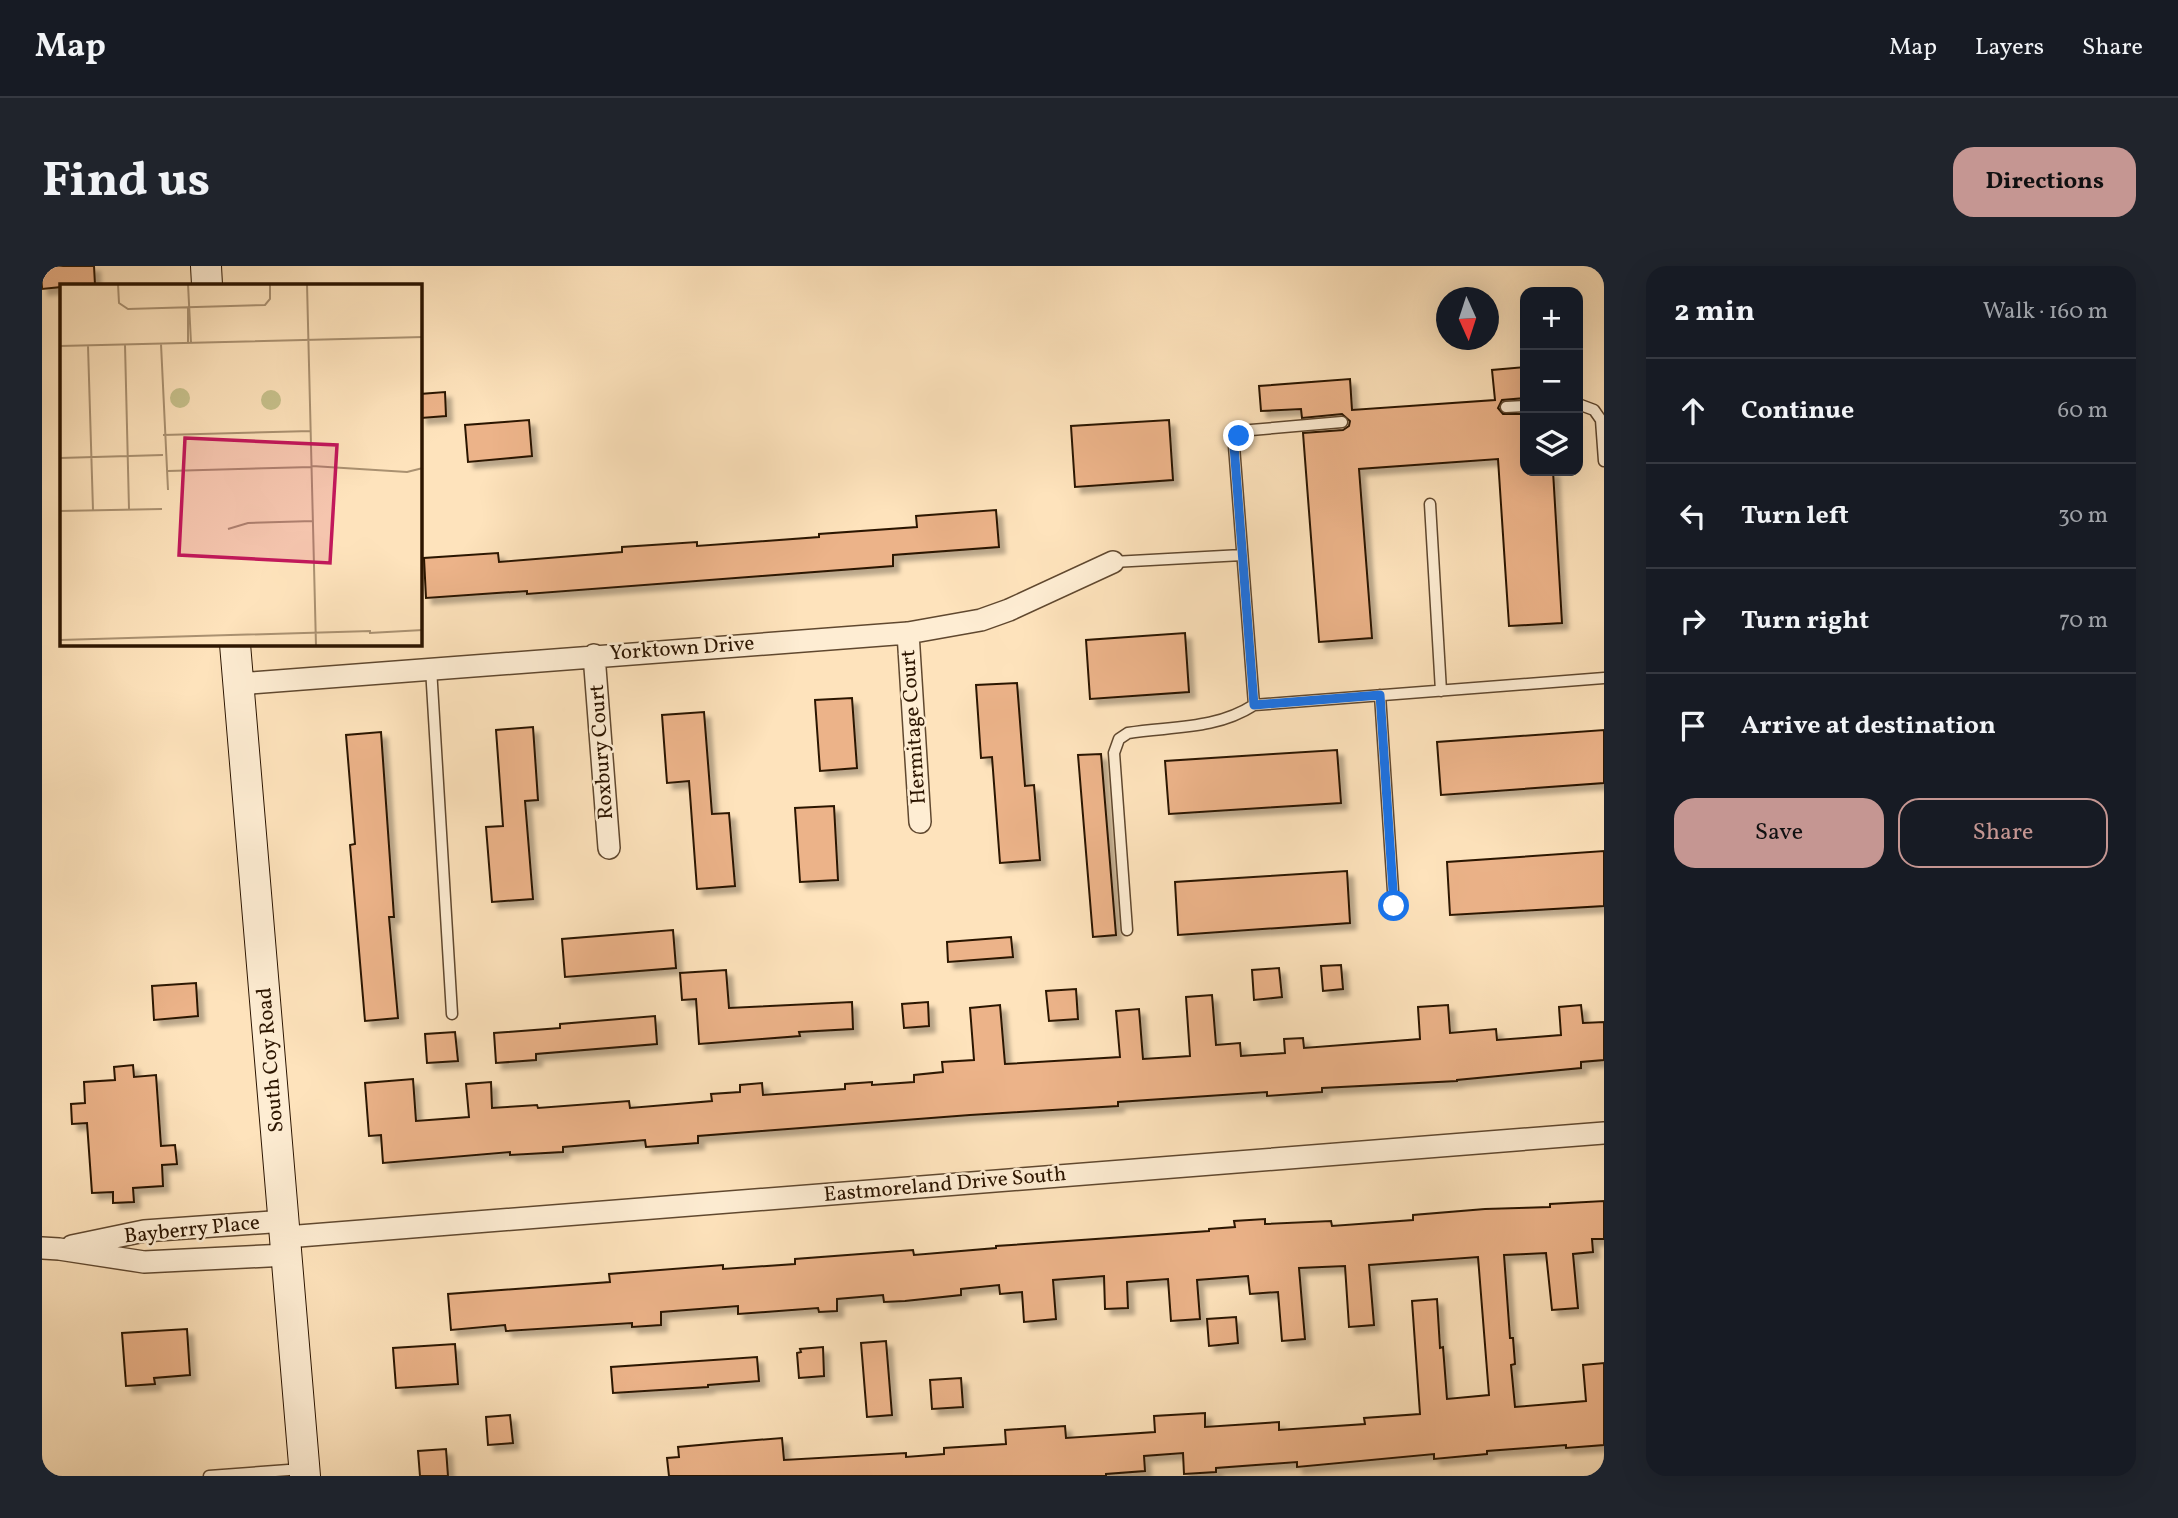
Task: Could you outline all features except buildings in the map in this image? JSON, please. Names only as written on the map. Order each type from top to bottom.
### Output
[{"type":"street","points":[[206,266],[207,284]]},
{"type":"street","name":"Yorktown Drive","points":[[238,684],[908,633],[981,620],[1009,610],[1113,562]]},
{"type":"street","name":"Hermitage Court","points":[[908,633],[920,822]]},
{"type":"street","name":"South Coy Road","points":[[235,646],[305,1472]]},
{"type":"street","name":"Roxbury Court","points":[[594,655],[609,848]]},
{"type":"street","name":"Eastmoreland Drive South","points":[[286,1237],[1604,1133]]},
{"type":"street","name":"Bayberry Place","points":[[50,1248],[144,1231],[286,1237]]},
{"type":"street","name":"Bayberry Place","points":[[50,1248],[144,1262],[286,1237]]},
{"type":"lane","points":[[1506,407],[1520,406]]},
{"type":"lane","points":[[1583,406],[1594,410],[1601,421],[1604,461]]},
{"type":"lane","points":[[1254,705],[1234,446],[1239,436],[1251,430],[1342,422]]},
{"type":"lane","points":[[1430,504],[1441,691]]},
{"type":"lane","points":[[1113,562],[1242,555]]},
{"type":"lane","points":[[431,668],[452,1014]]},
{"type":"lane","points":[[1127,930],[1114,753],[1119,739],[1128,733],[1221,722],[1254,705],[1604,678]]},
{"type":"lane","points":[[1380,695],[1394,906]]},
{"type":"lane","points":[[209,1476],[305,1472]]},
{"type":"route","points":[[1239,436],[1234,446],[1254,705],[1380,695],[1394,906]]}]
